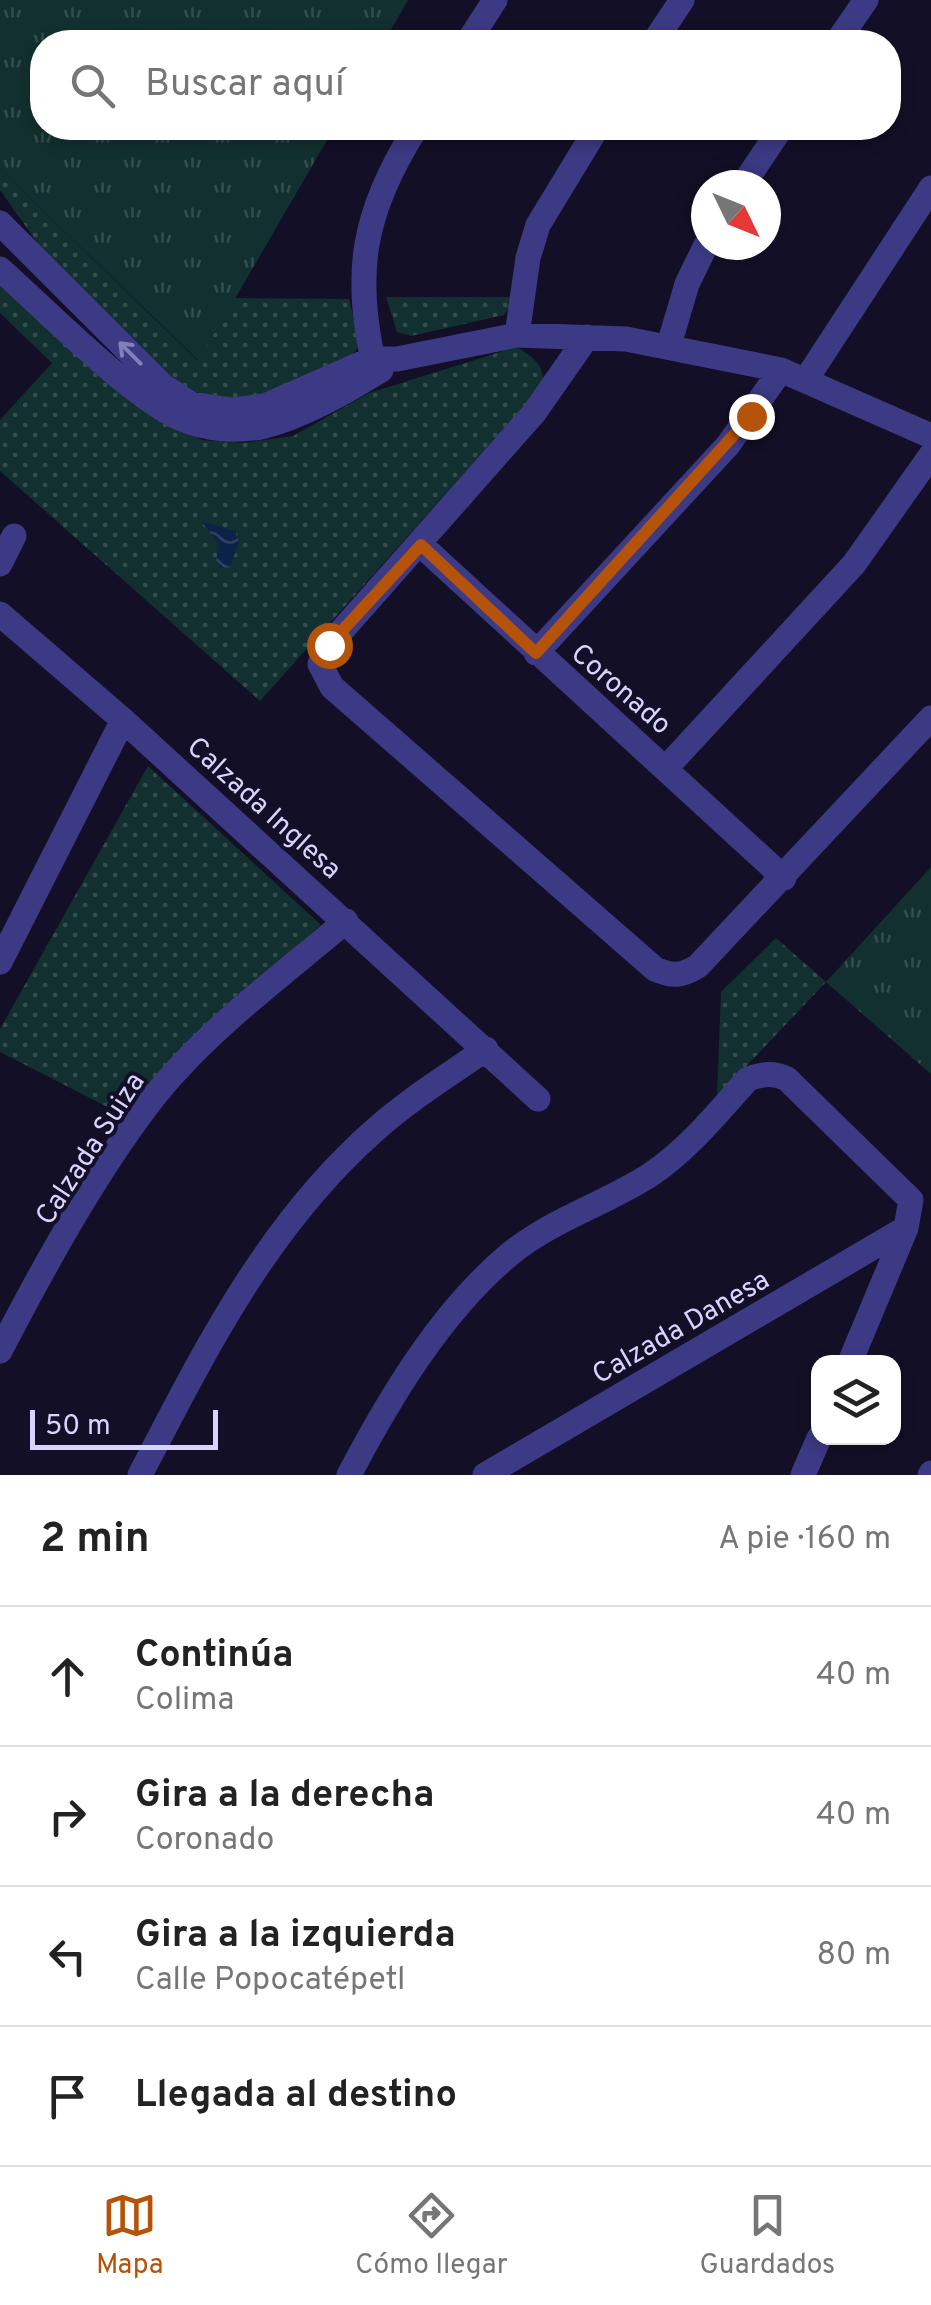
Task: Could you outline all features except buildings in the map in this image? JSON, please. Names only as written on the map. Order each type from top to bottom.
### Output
[{"type":"street","points":[[476,30],[495,0]]},
{"type":"street","points":[[662,30],[682,0]]},
{"type":"street","points":[[846,30],[866,0]]},
{"type":"street","points":[[382,364],[361,261],[367,229],[410,140]]},
{"type":"street","points":[[517,335],[528,258],[538,225],[591,140]]},
{"type":"street","points":[[753,170],[773,140]]},
{"type":"street","points":[[806,378],[931,188]]},
{"type":"street","points":[[5,239],[163,386],[191,404],[232,410],[266,406],[382,364],[517,335],[587,337],[669,344],[782,370],[931,436]]},
{"type":"street","points":[[669,344],[687,284],[699,260]]},
{"type":"street","points":[[0,270],[136,388],[179,418],[208,427],[262,427],[291,418],[382,364]]},
{"type":"street","points":[[587,337],[534,412],[421,545],[329,645],[320,664],[332,687],[656,970],[682,975],[698,966],[784,878],[931,718]]},
{"type":"street","points":[[536,653],[728,444],[782,370]]},
{"type":"street","points":[[667,767],[854,564],[931,456]]},
{"type":"street","points":[[0,564],[14,536]]},
{"type":"street","name":"Coronado","points":[[421,545],[784,878]]},
{"type":"street","name":"Calzada Inglesa","points":[[0,614],[346,921],[538,1099]]},
{"type":"street","points":[[0,962],[123,720]]},
{"type":"street","name":"Calzada Suiza","points":[[0,1352],[108,1165],[150,1102],[206,1040],[346,921]]},
{"type":"street","points":[[140,1475],[222,1317],[291,1216],[375,1129],[486,1049]]},
{"type":"street","points":[[349,1475],[378,1420],[441,1329],[508,1256],[650,1174],[681,1151],[748,1080],[776,1073],[908,1194],[912,1207],[853,1355]]},
{"type":"street","name":"Calzada Danesa","points":[[485,1475],[906,1228]]},
{"type":"street","points":[[803,1475],[816,1445]]},
{"type":"green space","points":[[0,0],[408,0],[391,30],[30,30],[30,140],[327,140],[199,361],[0,169]]},
{"type":"green space","points":[[0,169],[198,361],[235,298],[349,299],[360,345],[351,356],[307,378],[243,399],[199,393],[175,382],[49,259],[0,190]]},
{"type":"green space","points":[[0,276],[170,426],[202,440],[244,443],[293,436],[369,393],[516,347],[536,361],[544,384],[260,701],[0,471],[0,420],[52,363],[0,313]]},
{"type":"green space","points":[[386,297],[516,297],[504,315],[411,336],[397,332]]},
{"type":"green space","points":[[148,766],[321,925],[180,1049],[125,1116],[0,1052],[0,1029]]},
{"type":"green space","points":[[931,867],[931,1074],[826,982]]},
{"type":"green space","points":[[776,938],[826,982],[717,1097],[721,992]]},
{"type":"water","points":[[201,521],[235,531],[239,542],[230,567],[221,568],[216,561],[219,544]]},
{"type":"route","points":[[329,645],[421,545],[536,653],[751,416]]}]
